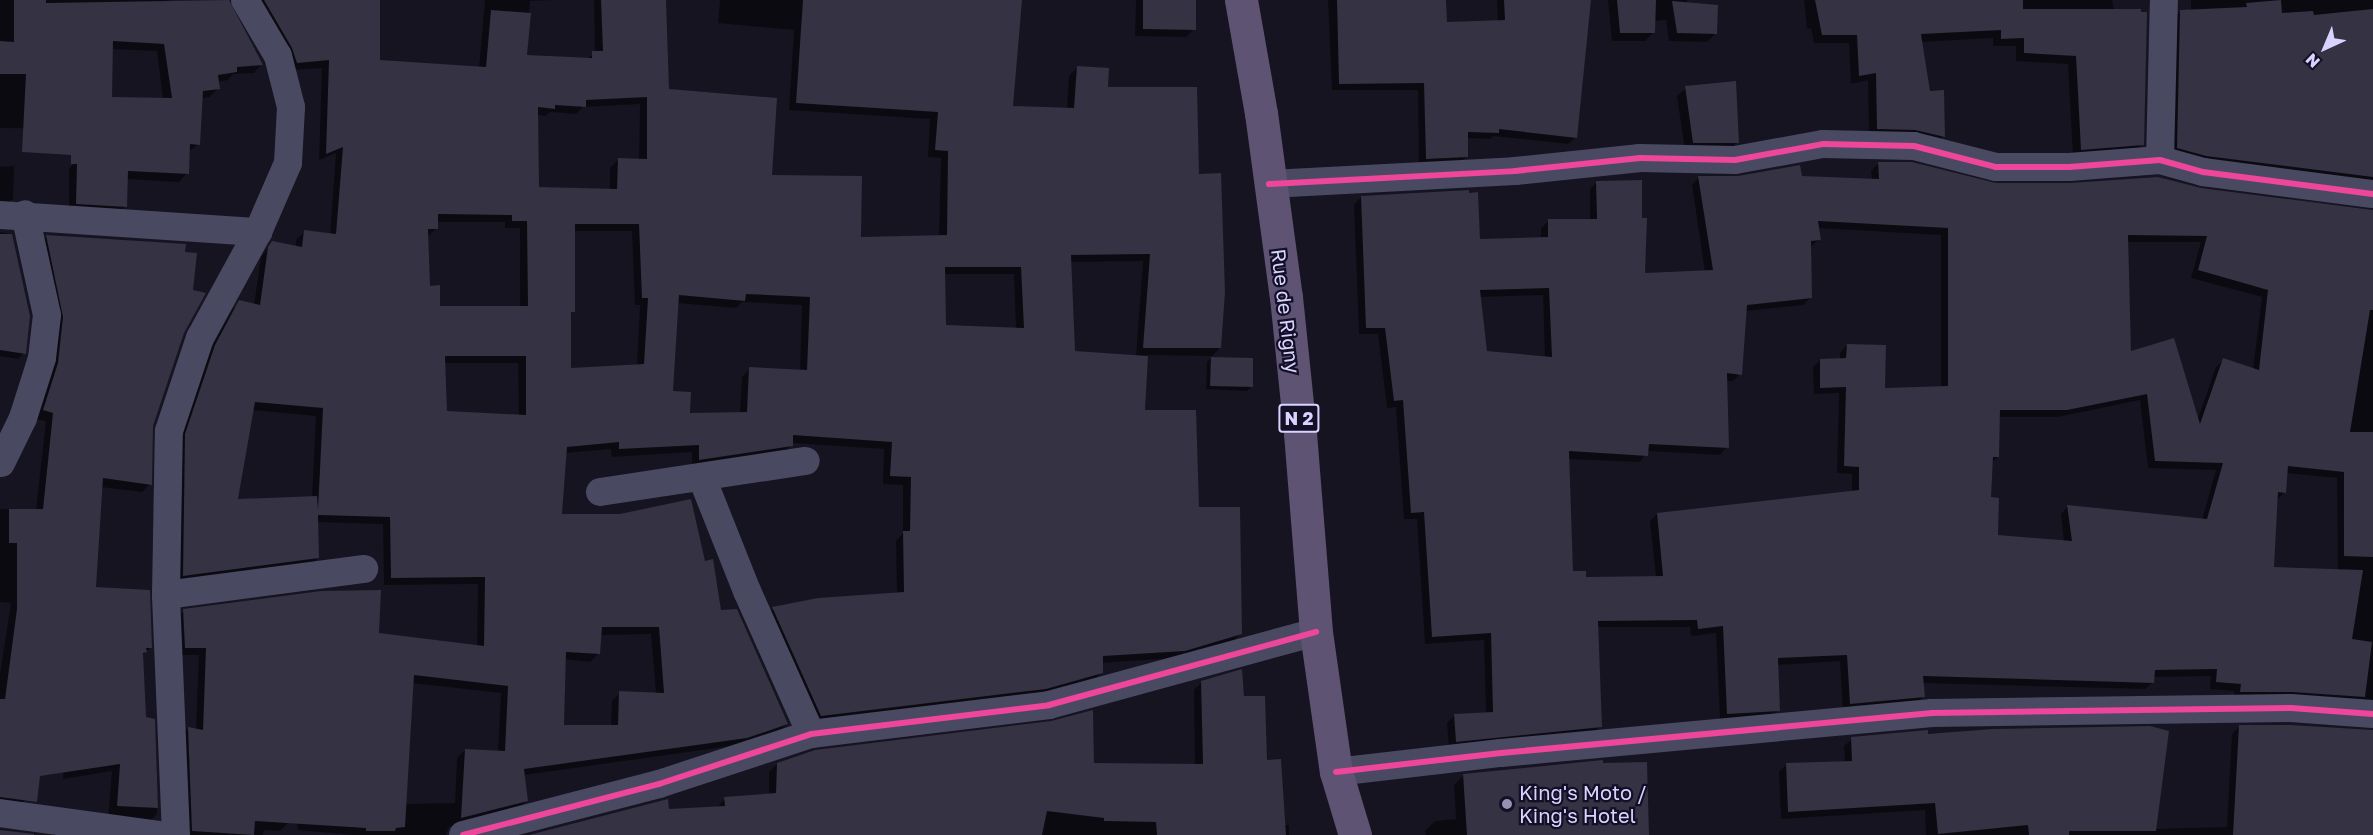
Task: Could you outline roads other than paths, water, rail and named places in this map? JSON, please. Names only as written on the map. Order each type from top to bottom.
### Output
[{"type":"main road","name":"Rue de Rigny","points":[[1241,0],[1261,113],[1286,297],[1316,632],[1336,772],[1355,835]]},
{"type":"street","points":[[176,835],[166,595],[169,431],[200,338],[258,232],[288,163],[291,107],[278,56],[245,0]]},
{"type":"street","points":[[2160,160],[2164,0]]},
{"type":"street","points":[[1269,184],[1515,171],[1640,158],[1735,160],[1823,144],[1914,146],[1996,168],[2069,167],[2160,160],[2203,172],[2373,194]]},
{"type":"street","points":[[1,463],[23,418],[42,358],[47,315],[12,214],[258,232]]},
{"type":"street","points":[[600,492],[806,461]]},
{"type":"street","points":[[702,478],[747,591],[811,734]]},
{"type":"street","points":[[166,595],[364,569]]},
{"type":"street","points":[[463,835],[659,784],[811,734],[1049,705],[1316,632]]},
{"type":"street","points":[[1336,772],[1512,752],[1932,713],[2291,708],[2373,714]]},
{"type":"street","points":[[0,813],[158,835]]},
{"type":"place","name":"King's Moto / King's Hotel","points":[[1507,804]]}]
